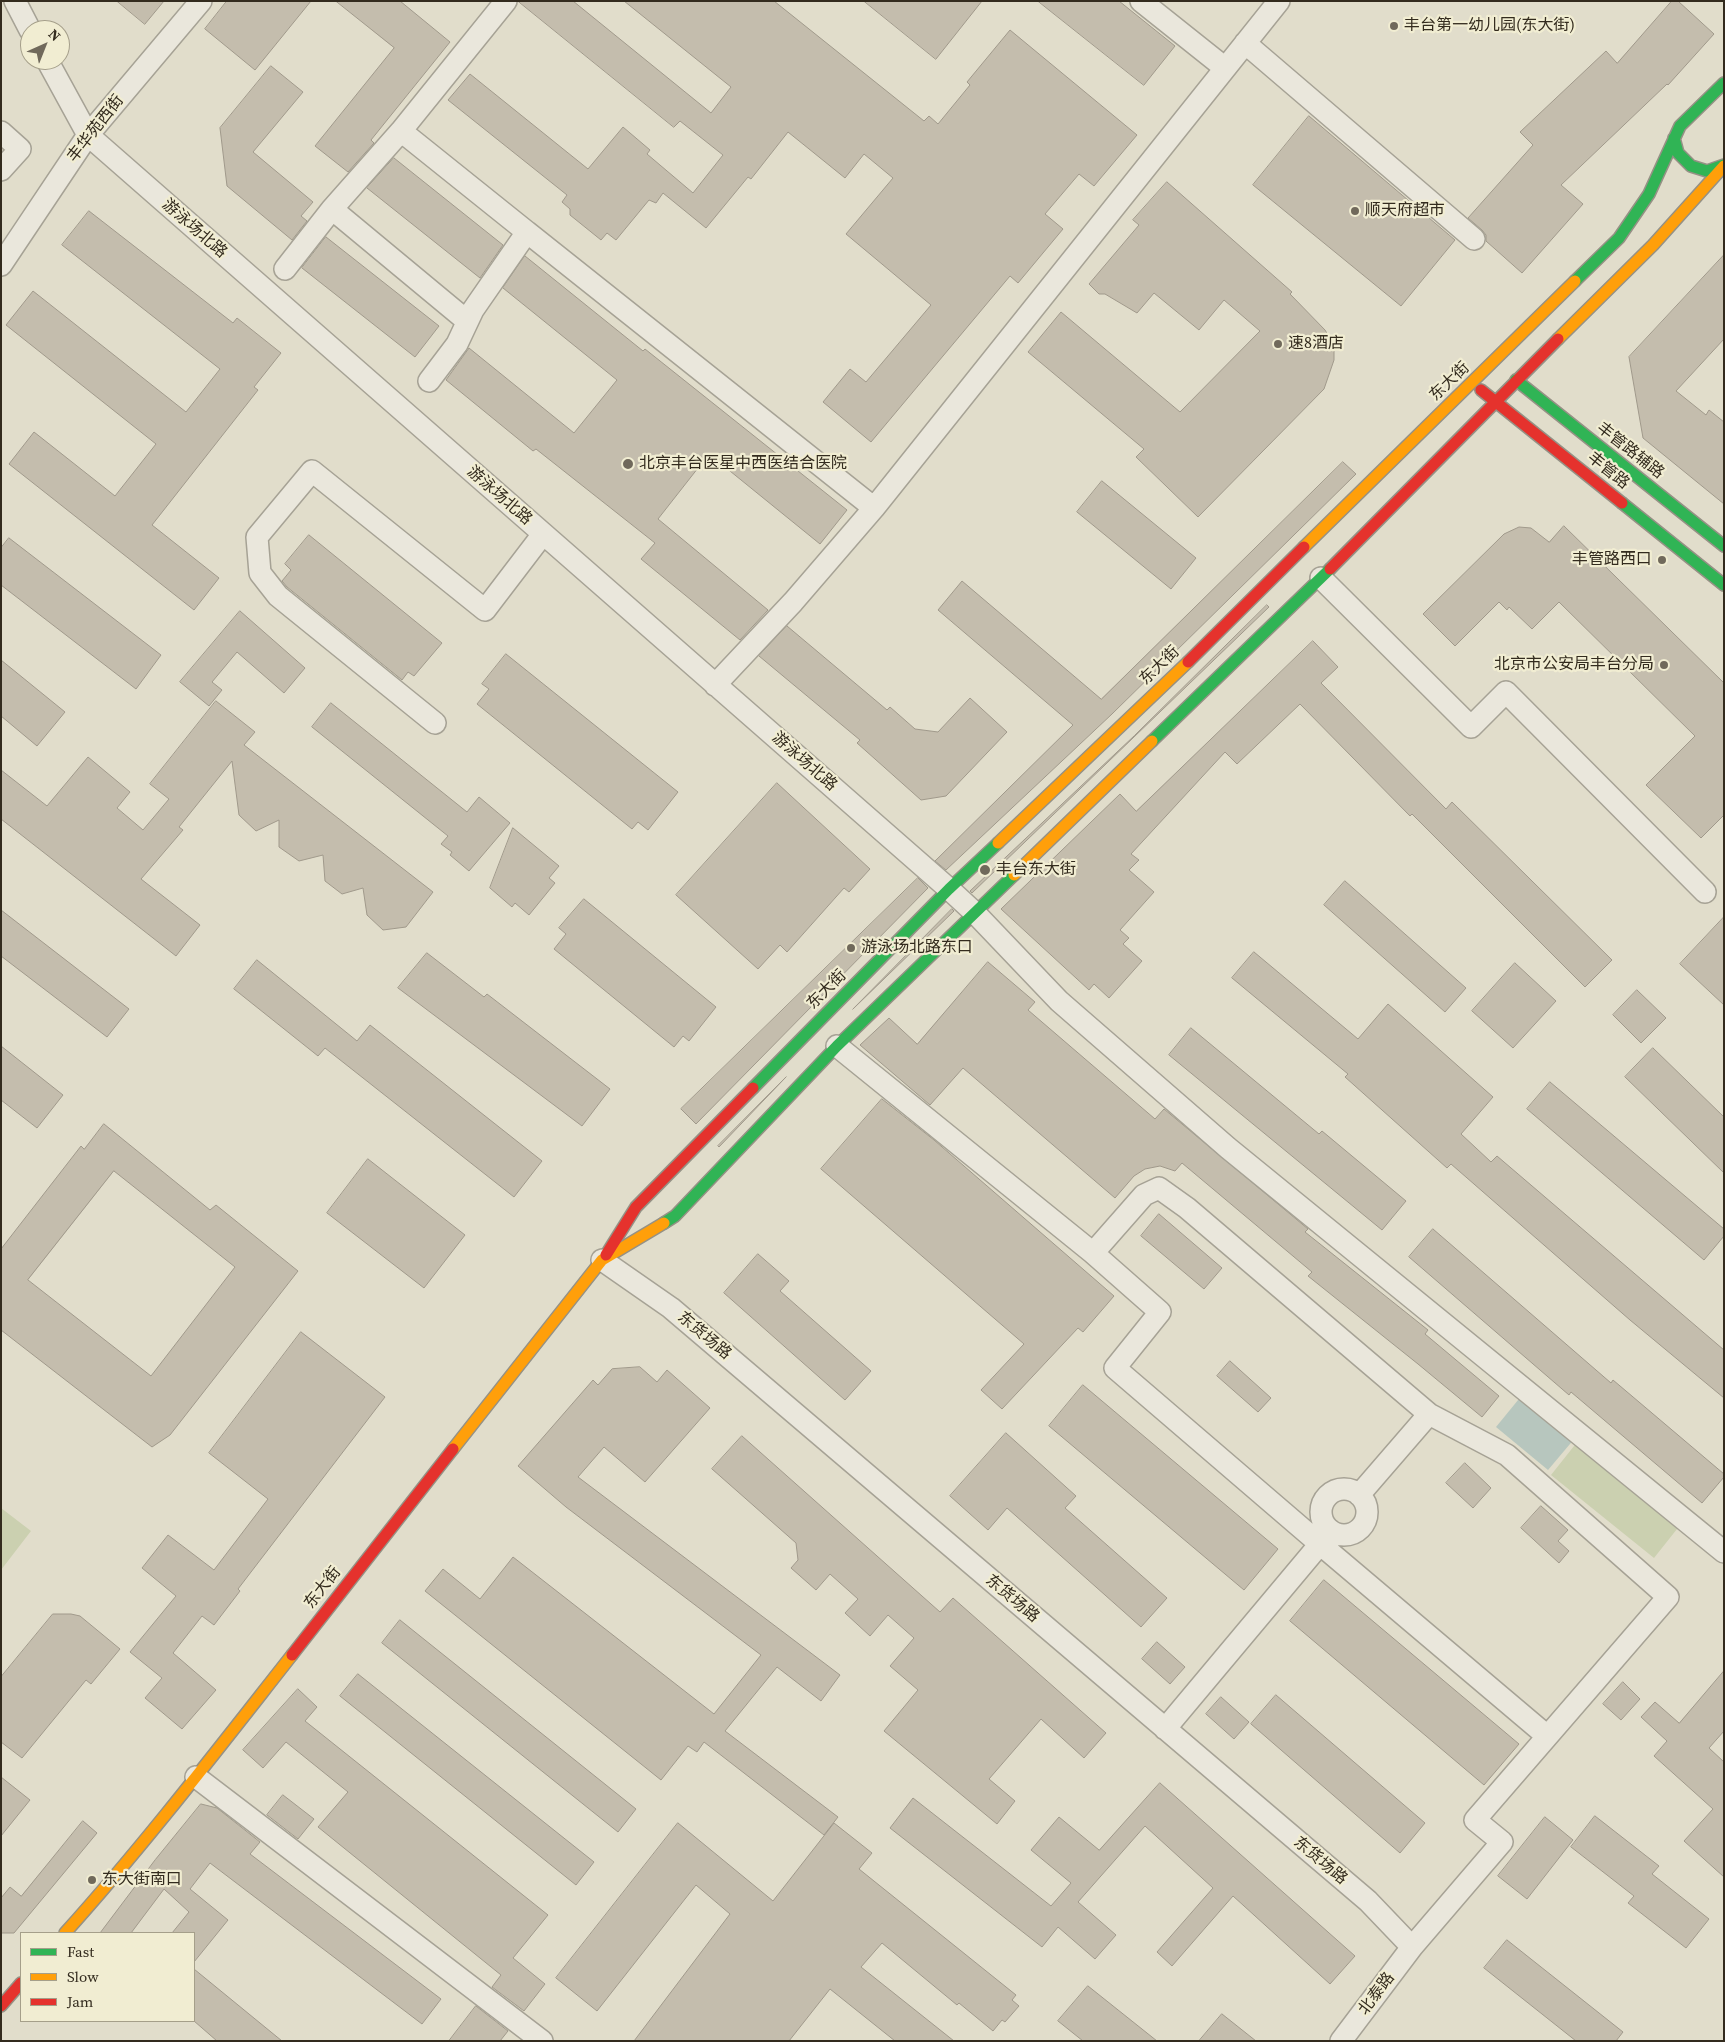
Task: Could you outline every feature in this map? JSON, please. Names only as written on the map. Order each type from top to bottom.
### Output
[{"type":"main road","name":"东大街","points":[[66,1932],[106,1887],[196,1777],[602,1260],[636,1207],[949,889],[1123,725],[1619,238],[1649,194],[1680,126],[1724,83]]},
{"type":"main road","points":[[1674,138],[1678,153],[1691,166],[1707,171],[1724,166]]},
{"type":"main road","name":"东大街","points":[[602,1260],[675,1216],[837,1046],[1321,578],[1516,380],[1653,245],[1724,166]]},
{"type":"main road","name":"丰管路辅路","points":[[1516,380],[1724,546]]},
{"type":"main road","name":"丰管路","points":[[1472,383],[1724,585]]},
{"type":"main road","points":[[1,2006],[20,1984]]},
{"type":"street","points":[[15,1],[25,20]]},
{"type":"street","name":"丰华苑西街","points":[[1,265],[88,135],[201,1]]},
{"type":"street","points":[[285,269],[332,209],[402,132],[506,1]]},
{"type":"street","points":[[1141,1],[1225,68]]},
{"type":"street","points":[[715,684],[793,602],[874,508],[1279,1]]},
{"type":"street","points":[[1245,43],[1474,239]]},
{"type":"street","name":"游泳场北路","points":[[52,70],[88,135],[975,912],[1058,1001],[1228,1148],[1724,1552]]},
{"type":"street","points":[[1,132],[20,149],[1,170]]},
{"type":"street","points":[[402,132],[874,508]]},
{"type":"street","points":[[332,209],[467,321]]},
{"type":"street","points":[[429,381],[457,344],[473,310],[528,232]]},
{"type":"street","points":[[435,723],[278,596],[260,573],[257,537],[312,471],[485,610],[543,534]]},
{"type":"street","points":[[1321,578],[1471,727],[1506,692],[1705,892]]},
{"type":"street","points":[[837,1046],[1093,1253],[1160,1312],[1114,1368],[1325,1537],[1547,1736],[1668,1597],[1507,1455],[1429,1414],[1187,1208],[1159,1188],[1144,1195],[1093,1253]]},
{"type":"street","name":"东货场路","points":[[602,1260],[671,1308],[1368,1901],[1412,1947]]},
{"type":"street","points":[[1359,1495],[1429,1414]]},
{"type":"street","points":[[1165,1729],[1325,1537],[1350,1535],[1363,1526],[1368,1511],[1366,1503],[1359,1495],[1341,1489],[1328,1495],[1324,1501],[1321,1515],[1325,1537]]},
{"type":"street","name":"北泰路","points":[[1341,2041],[1412,1947],[1502,1842],[1475,1820],[1547,1736]]},
{"type":"street","points":[[196,1777],[542,2041]]},
{"type":"green space","points":[[1578,1441],[1681,1524],[1654,1558],[1551,1475]]},
{"type":"green space","points":[[1,1508],[31,1531],[1,1570]]},
{"type":"shaded area","points":[[1523,1394],[1575,1438],[1548,1470],[1496,1427]]},
{"type":"building","points":[[117,1],[164,1],[145,24]]},
{"type":"building","points":[[227,1],[311,1],[255,70],[205,29]]},
{"type":"building","points":[[336,1],[400,1],[450,42],[371,140],[374,143],[348,172],[315,146],[394,48]]},
{"type":"building","points":[[518,1],[573,1],[711,113],[731,87],[624,1],[774,1],[924,121],[929,116],[938,124],[970,85],[967,82],[1010,30],[1137,135],[1094,186],[1079,174],[1045,214],[1063,229],[1018,283],[1010,276],[871,442],[823,402],[850,369],[866,382],[931,305],[846,234],[893,178],[864,154],[845,178],[788,132],[751,179],[748,177],[706,228],[663,193],[656,203],[649,200],[616,240],[607,233],[601,240],[570,215],[570,209],[562,202],[567,195],[448,100],[470,74],[588,169],[623,127],[650,150],[647,154],[693,193],[723,155],[680,121],[674,127]]},
{"type":"building","points":[[864,1],[982,1],[936,59]]},
{"type":"building","points":[[1038,1],[1119,1],[1175,46],[1144,85]]},
{"type":"building","points":[[1672,1],[1678,1],[1714,34],[1668,85],[1561,185],[1583,204],[1522,273],[1486,241],[1486,235],[1468,218],[1533,145],[1520,132],[1606,51],[1617,63]]},
{"type":"building","points":[[271,66],[303,92],[253,152],[313,202],[301,216],[307,221],[292,240],[227,186],[220,128]]},
{"type":"building","name":"顺天府超市","points":[[1309,116],[1455,240],[1401,306],[1253,185]]},
{"type":"building","points":[[394,158],[503,245],[480,278],[367,188]]},
{"type":"building","points":[[1167,182],[1292,292],[1290,294],[1325,330],[1334,345],[1334,360],[1324,389],[1198,517],[1136,457],[1144,449],[1028,352],[1061,312],[1180,412],[1260,331],[1224,300],[1199,330],[1154,293],[1137,313],[1105,294],[1099,294],[1089,284],[1139,225],[1133,220]]},
{"type":"building","points":[[89,211],[233,323],[237,318],[281,353],[254,387],[258,390],[152,525],[219,578],[194,610],[9,464],[34,432],[115,496],[156,444],[6,325],[33,291],[186,412],[220,369],[62,245]]},
{"type":"building","points":[[326,237],[439,326],[415,357],[302,268]]},
{"type":"building","points":[[1724,255],[1724,339],[1676,391],[1706,415],[1709,410],[1724,422],[1724,504],[1643,438],[1629,357]]},
{"type":"building","points":[[525,256],[643,351],[645,349],[847,510],[820,544],[709,454],[658,519],[768,610],[740,640],[641,559],[655,543],[536,449],[533,451],[446,380],[469,348],[574,433],[617,380],[503,288]]},
{"type":"building","points":[[1343,462],[1356,474],[1112,714],[946,870],[935,861],[1073,725],[938,610],[962,581],[1101,699]]},
{"type":"building","points":[[1102,481],[1196,558],[1171,589],[1077,512]]},
{"type":"building","name":"北京市公安局丰台分局","points":[[1564,526],[1724,683],[1724,815],[1701,838],[1646,785],[1695,736],[1559,602],[1532,629],[1509,607],[1507,610],[1499,602],[1455,646],[1423,614],[1504,534],[1519,527],[1531,528],[1549,542]]},
{"type":"building","points":[[309,535],[442,643],[414,676],[408,672],[402,680],[282,581],[291,570],[285,564]]},
{"type":"building","points":[[9,538],[161,655],[136,689],[1,585],[1,548]]},
{"type":"building","points":[[1267,605],[1269,607],[972,893],[970,891],[1134,736]]},
{"type":"building","points":[[240,611],[305,668],[284,693],[237,652],[212,682],[222,690],[209,706],[180,682]]},
{"type":"building","points":[[787,626],[887,710],[890,707],[915,729],[938,732],[970,698],[1007,732],[946,796],[921,800],[857,743],[860,740],[759,656]]},
{"type":"building","points":[[1313,641],[1338,667],[1321,683],[1446,809],[1452,802],[1612,960],[1585,987],[1412,814],[1410,816],[1300,704],[1237,764],[1225,752],[1131,854],[1139,860],[1129,870],[1154,892],[1120,930],[1129,938],[1123,944],[1142,961],[1109,998],[1094,984],[1089,990],[1001,909],[1120,794],[1136,811]]},
{"type":"building","points":[[506,654],[678,792],[648,830],[638,822],[632,829],[477,704],[489,689],[482,684]]},
{"type":"building","points":[[1,660],[65,712],[37,746],[1,716]]},
{"type":"building","points":[[216,701],[255,732],[244,745],[433,892],[406,927],[383,930],[367,915],[363,888],[342,894],[325,881],[323,855],[299,861],[279,847],[279,820],[256,831],[239,815],[232,761],[179,827],[183,830],[141,879],[200,925],[176,956],[1,819],[1,770],[47,806],[88,757],[130,792],[117,808],[143,830],[169,799],[150,784]]},
{"type":"building","points":[[331,703],[467,812],[479,797],[510,823],[469,871],[450,855],[452,852],[441,844],[448,836],[312,727]]},
{"type":"building","points":[[777,783],[870,869],[849,892],[844,888],[787,952],[780,945],[758,969],[676,895]]},
{"type":"building","points":[[513,828],[559,866],[549,878],[555,883],[529,915],[515,903],[512,907],[490,888]]},
{"type":"building","points":[[918,878],[928,888],[696,1124],[681,1109]]},
{"type":"building","points":[[1345,881],[1466,988],[1445,1012],[1324,905]]},
{"type":"building","points":[[584,899],[716,1007],[689,1041],[683,1036],[674,1047],[554,949],[566,934],[559,928]]},
{"type":"building","points":[[952,909],[954,911],[853,1009]]},
{"type":"building","points":[[1,910],[129,1009],[107,1037],[1,956]]},
{"type":"building","points":[[1724,917],[1724,1005],[1680,964]]},
{"type":"building","points":[[1254,952],[1358,1039],[1388,1004],[1493,1097],[1461,1134],[1491,1162],[1497,1156],[1724,1350],[1724,1398],[1630,1320],[1451,1164],[1447,1168],[1345,1077],[1348,1074],[1232,978]]},
{"type":"building","points":[[427,953],[484,997],[487,994],[610,1089],[582,1126],[398,988]]},
{"type":"building","points":[[257,960],[357,1041],[370,1025],[542,1161],[514,1197],[325,1048],[318,1056],[234,989]]},
{"type":"building","points":[[988,962],[1035,1002],[1028,1010],[1155,1119],[1164,1109],[1308,1229],[1305,1232],[1428,1330],[1425,1334],[1499,1396],[1482,1417],[1308,1276],[1312,1272],[1182,1163],[1175,1171],[1160,1166],[1145,1169],[1134,1176],[1115,1198],[963,1068],[930,1105],[860,1045],[889,1018],[917,1044]]},
{"type":"building","points":[[1515,963],[1556,1001],[1513,1048],[1472,1011]]},
{"type":"building","points":[[1637,990],[1666,1018],[1641,1043],[1613,1015]]},
{"type":"building","points":[[1191,1028],[1319,1134],[1322,1131],[1406,1201],[1382,1230],[1169,1055]]},
{"type":"building","points":[[1,1046],[63,1095],[37,1128],[1,1100]]},
{"type":"building","points":[[1653,1048],[1724,1117],[1724,1173],[1625,1077]]},
{"type":"building","points":[[786,1077],[719,1147],[718,1146]]},
{"type":"building","points":[[1550,1082],[1724,1229],[1724,1236],[1704,1260],[1527,1109]]},
{"type":"building","points":[[882,1099],[934,1140],[1114,1296],[1083,1332],[1078,1328],[1002,1409],[981,1390],[1024,1344],[821,1169]]},
{"type":"building","points":[[104,1124],[210,1210],[216,1205],[298,1271],[170,1435],[152,1447],[1,1330],[1,1249],[81,1146],[84,1149]],"holes":[[[114,1171],[235,1267],[151,1376],[28,1280]]]},
{"type":"building","points":[[368,1159],[465,1235],[424,1288],[327,1213]]},
{"type":"building","points":[[1159,1214],[1222,1268],[1204,1289],[1141,1236]]},
{"type":"building","points":[[1433,1229],[1611,1383],[1613,1380],[1724,1474],[1724,1477],[1702,1503],[1571,1392],[1569,1395],[1409,1257]]},
{"type":"building","points":[[758,1254],[789,1281],[780,1291],[871,1371],[845,1400],[724,1293]]},
{"type":"building","points":[[301,1332],[385,1397],[238,1589],[240,1591],[214,1625],[202,1616],[173,1653],[216,1690],[182,1729],[145,1698],[162,1678],[130,1652],[176,1596],[142,1568],[168,1535],[214,1570],[268,1499],[209,1453]]},
{"type":"building","points":[[1230,1361],[1271,1398],[1258,1412],[1217,1376]]},
{"type":"building","points":[[640,1367],[657,1382],[667,1370],[710,1408],[645,1482],[604,1447],[578,1477],[840,1675],[821,1701],[777,1667],[725,1731],[838,1817],[824,1835],[704,1742],[697,1752],[688,1746],[661,1780],[425,1591],[443,1569],[480,1599],[513,1557],[714,1714],[761,1655],[566,1507],[518,1466],[593,1380],[598,1385],[612,1369]]},
{"type":"building","points":[[1083,1385],[1278,1549],[1244,1590],[1049,1426]]},
{"type":"building","points":[[1006,1433],[1076,1496],[1065,1508],[1167,1598],[1141,1627],[1007,1508],[988,1530],[950,1496]]},
{"type":"building","points":[[742,1436],[940,1612],[953,1598],[1106,1733],[1084,1758],[1041,1719],[989,1779],[1015,1801],[997,1824],[884,1731],[918,1690],[890,1666],[914,1638],[888,1615],[870,1636],[845,1613],[858,1599],[830,1574],[816,1590],[791,1568],[798,1560],[796,1543],[712,1469]]},
{"type":"building","points":[[1465,1463],[1491,1488],[1473,1508],[1446,1483]]},
{"type":"building","points":[[1541,1506],[1568,1530],[1558,1541],[1569,1551],[1559,1563],[1521,1528]]},
{"type":"building","points":[[1324,1580],[1519,1744],[1484,1785],[1290,1621]]},
{"type":"building","points":[[53,1614],[80,1616],[120,1649],[91,1684],[86,1680],[22,1758],[1,1742],[1,1677]]},
{"type":"building","points":[[400,1620],[636,1809],[618,1832],[382,1643]]},
{"type":"building","points":[[1157,1642],[1185,1667],[1170,1684],[1142,1659]]},
{"type":"building","points":[[1724,1671],[1724,1731],[1709,1748],[1724,1762],[1724,1877],[1684,1841],[1713,1809],[1654,1756],[1667,1741],[1641,1717],[1655,1702],[1679,1723]]},
{"type":"building","points":[[358,1674],[594,1862],[576,1885],[340,1696]]},
{"type":"building","points":[[1623,1682],[1640,1699],[1621,1720],[1603,1704]]},
{"type":"building","points":[[298,1689],[317,1707],[305,1721],[548,1915],[513,1958],[545,1984],[524,2011],[492,1987],[501,1975],[318,1827],[348,1792],[286,1742],[263,1768],[243,1750]]},
{"type":"building","points":[[1276,1695],[1425,1823],[1400,1853],[1251,1724]]},
{"type":"building","points":[[1221,1697],[1249,1722],[1234,1739],[1206,1714]]},
{"type":"building","points":[[1,1777],[30,1800],[1,1836]]},
{"type":"building","points":[[1160,1783],[1355,1956],[1330,1984],[1233,1896],[1172,1966],[1157,1952],[1213,1888],[1145,1826],[1078,1902],[1116,1935],[1095,1959],[1058,1927],[1042,1947],[890,1828],[913,1798],[1051,1906],[1071,1883],[1031,1850],[1059,1817],[1099,1850]]},
{"type":"building","points":[[283,1795],[314,1819],[298,1839],[267,1815]]},
{"type":"building","points":[[201,1804],[217,1808],[260,1842],[250,1854],[441,1999],[422,2024],[210,1863],[190,1889],[228,1920],[195,1961],[195,1932],[173,1932],[189,1912],[164,1889],[132,1932],[101,1932],[155,1860]]},
{"type":"building","points":[[1595,1816],[1659,1866],[1652,1874],[1709,1919],[1686,1948],[1628,1903],[1634,1896],[1571,1847]]},
{"type":"building","points":[[1545,1817],[1573,1840],[1527,1899],[1498,1876]]},
{"type":"building","points":[[83,1821],[97,1833],[14,1933],[1,1933],[1,1898],[10,1887],[21,1896]]},
{"type":"building","points":[[678,1823],[773,1901],[834,1823],[872,1853],[859,1869],[1016,1995],[1012,2000],[1019,2006],[1005,2022],[1002,2020],[993,2031],[959,2003],[957,2005],[882,1943],[861,1967],[954,2041],[895,2041],[830,1989],[789,2041],[634,2041],[730,1914],[696,1885],[597,2011],[556,1978]]},
{"type":"building","points":[[1507,1940],[1623,2032],[1616,2041],[1576,2041],[1484,1968]]},
{"type":"building","points":[[195,1970],[282,2041],[217,2041],[195,2022]]},
{"type":"building","points":[[1088,1986],[1157,2041],[1083,2041],[1058,2021]]},
{"type":"building","points":[[476,2006],[508,2031],[500,2041],[449,2041]]},
{"type":"building","points":[[1222,2014],[1256,2041],[1199,2041]]},
{"type":"traffic: fast","points":[[1575,281],[1619,238],[1649,194],[1680,126],[1724,83]]},
{"type":"traffic: fast","points":[[1674,138],[1678,153],[1691,166],[1707,171],[1724,165]]},
{"type":"traffic: fast","points":[[1516,380],[1724,546]]},
{"type":"traffic: fast","points":[[1622,503],[1724,585]]},
{"type":"traffic: fast","points":[[1152,741],[1330,569]]},
{"type":"traffic: fast","points":[[753,1088],[949,889],[998,843]]},
{"type":"traffic: fast","points":[[664,1223],[675,1216],[837,1046],[1014,875]]},
{"type":"traffic: slow","points":[[1558,339],[1653,245],[1724,166]]},
{"type":"traffic: slow","points":[[1304,547],[1575,281]]},
{"type":"traffic: slow","points":[[998,843],[1188,662]]},
{"type":"traffic: slow","points":[[1014,875],[1152,741]]},
{"type":"traffic: slow","points":[[453,1449],[602,1260],[664,1223]]},
{"type":"traffic: slow","points":[[66,1932],[152,1831],[292,1655]]},
{"type":"traffic: jam","points":[[1330,569],[1558,339]]},
{"type":"traffic: jam","points":[[1481,390],[1622,503]]},
{"type":"traffic: jam","points":[[1188,662],[1304,547]]},
{"type":"traffic: jam","points":[[606,1255],[636,1207],[753,1088]]},
{"type":"traffic: jam","points":[[292,1655],[453,1449]]},
{"type":"traffic: jam","points":[[1,2006],[20,1984]]},
{"type":"place","name":"丰台第一幼儿园(东大街)","points":[[1394,26]]},
{"type":"place","name":"顺天府超市","points":[[1355,211]]},
{"type":"place","name":"速8酒店","points":[[1278,344]]},
{"type":"place","name":"北京丰台医星中西医结合医院","points":[[628,464]]},
{"type":"place","name":"丰管路西口","points":[[1662,560]]},
{"type":"place","name":"北京市公安局丰台分局","points":[[1664,665]]},
{"type":"place","name":"丰台东大街","points":[[985,870]]},
{"type":"place","name":"游泳场北路东口","points":[[851,948]]},
{"type":"place","name":"东大街南口","points":[[92,1880]]}]
